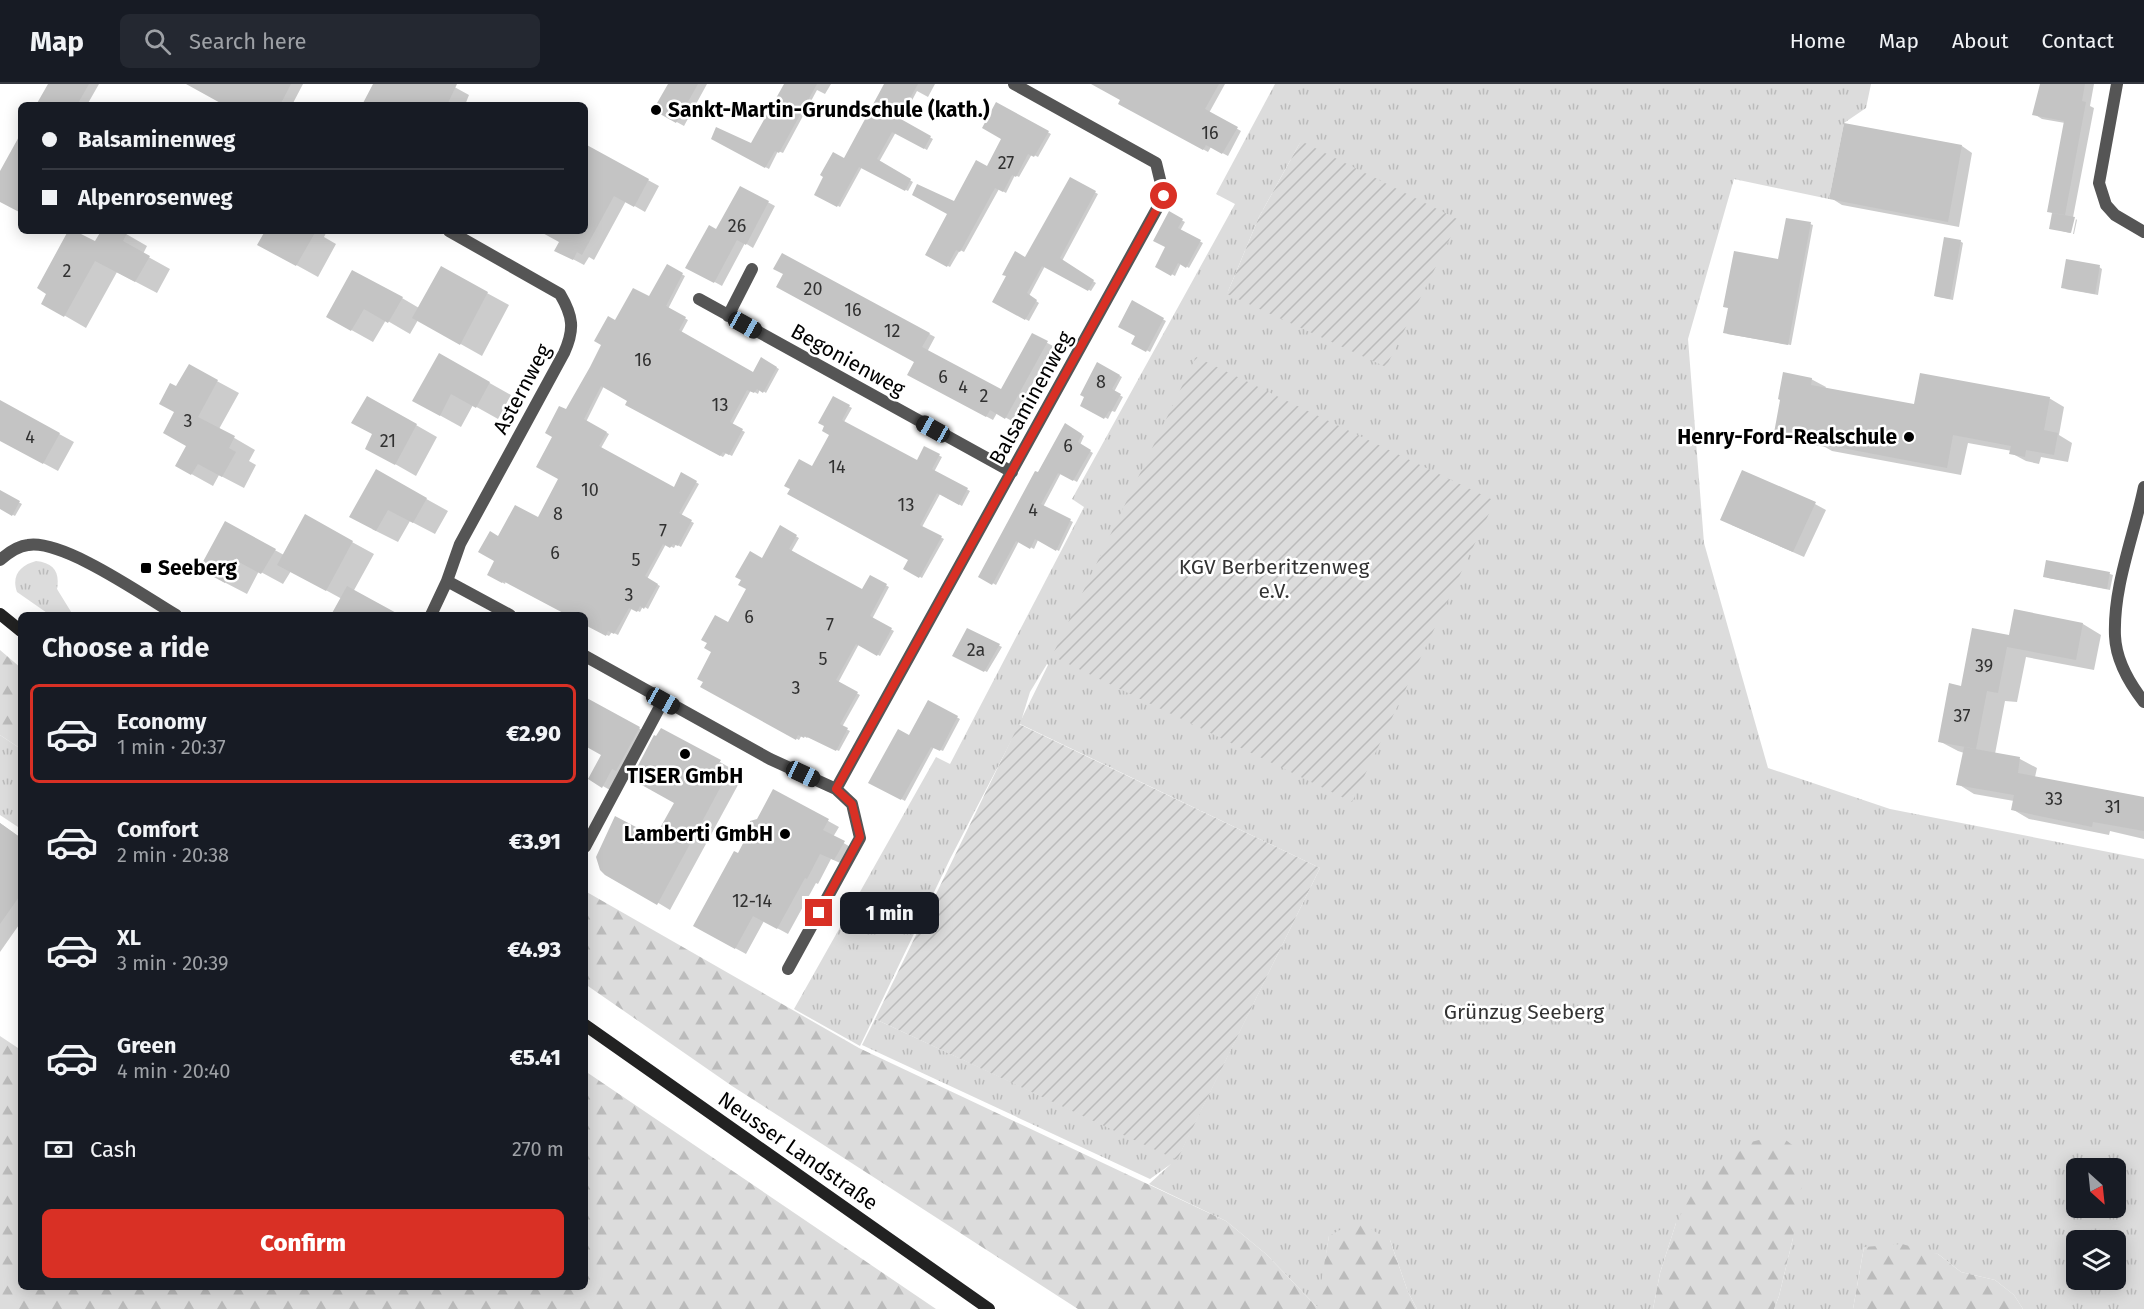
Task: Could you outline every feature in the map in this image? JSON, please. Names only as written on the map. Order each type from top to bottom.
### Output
[{"type":"main road","points":[[0,614],[18,629]]},
{"type":"main road","name":"Neusser Landstraße","points":[[588,1027],[989,1309]]},
{"type":"street","name":"Balsaminenweg","points":[[836,789],[1164,196],[1156,163],[1014,84]]},
{"type":"street","points":[[2117,84],[2099,183],[2106,205],[2115,215],[2144,232]]},
{"type":"street","name":"Asternweg","points":[[432,612],[447,581],[460,544],[564,352],[572,327],[568,308],[560,294],[454,234]]},
{"type":"street","points":[[728,316],[752,269]]},
{"type":"street","name":"Begonienweg","points":[[699,300],[1012,472]]},
{"type":"street","points":[[2144,487],[2116,609],[2115,638],[2122,666],[2133,689],[2144,702]]},
{"type":"street","points":[[0,560],[9,552],[29,544],[63,550],[171,612]]},
{"type":"street","points":[[447,581],[504,612]]},
{"type":"street","points":[[588,658],[770,759],[836,789],[852,804],[860,837],[788,969]]},
{"type":"street","points":[[588,841],[663,701]]},
{"type":"green space","name":"Grünzug Seeberg","points":[[1275,84],[1871,84],[1866,108],[1844,123],[1829,199],[1734,179],[1688,339],[1704,543],[1768,768],[1890,809],[2144,859],[2144,1309],[2023,1309],[2014,1295],[1995,1280],[1961,1272],[1938,1254],[1864,1247],[1853,1309],[1774,1309],[1793,1238],[1676,1223],[1660,1273],[1653,1309],[1417,1309],[1408,1292],[1390,1240],[1329,1236],[1318,1308],[1266,1254],[1226,1221],[1149,1184],[1171,1164],[1150,1179],[862,1045],[875,1019],[1177,1159],[1320,868],[1020,724],[950,859],[860,1046],[794,1009],[936,757],[950,764],[1084,507],[1072,499],[1235,204],[1216,194]],"holes":[[[1301,141],[1227,294],[1259,217]],[[1048,665],[1022,718],[1030,692]]]},
{"type":"green space","points":[[1301,141],[1459,220],[1386,367],[1227,294],[1259,217]]},
{"type":"green space","name":"KGV Berberitzenweg e.V.","points":[[1196,357],[1495,501],[1352,802],[1052,656]]},
{"type":"green space","points":[[36,561],[54,569],[58,578],[57,589],[71,612],[46,612],[17,592],[16,576],[26,565]]},
{"type":"green space","points":[[0,650],[18,665],[18,747],[0,735]]},
{"type":"green space","points":[[1019,724],[1320,868],[1177,1160],[875,1019]]},
{"type":"green space","points":[[0,735],[18,747],[18,827],[0,815]]},
{"type":"green space","points":[[588,893],[859,1048],[1226,1221],[1266,1254],[1317,1307],[1329,1236],[1356,1221],[1390,1240],[1408,1292],[1417,1309],[1078,1309],[732,1086],[588,986]]},
{"type":"green space","points":[[0,1036],[18,1048],[18,1290],[588,1290],[588,1073],[936,1309],[0,1309]]},
{"type":"green space","points":[[1779,1135],[1799,1150],[1802,1184],[1793,1238],[1774,1309],[1653,1309],[1660,1273],[1676,1223],[1696,1187],[1751,1142]]},
{"type":"green space","points":[[1902,1244],[1938,1254],[1961,1272],[1995,1280],[2014,1295],[2023,1309],[1853,1309],[1864,1247]]},
{"type":"building","points":[[48,84],[89,84],[79,102],[38,102]]},
{"type":"building","points":[[186,84],[291,84],[282,102],[219,102]]},
{"type":"building","points":[[373,84],[457,84],[448,102],[364,102]]},
{"type":"building","points":[[668,84],[698,84],[676,123],[653,110]]},
{"type":"building","points":[[784,84],[817,84],[779,153],[775,151],[765,168],[711,139],[716,127],[751,143]]},
{"type":"building","points":[[884,84],[918,84],[899,118],[931,136],[924,149],[892,132],[877,159],[911,179],[905,191],[859,167],[837,207],[814,195],[823,177],[820,175],[833,152],[844,158]]},
{"type":"building","points":[[1091,84],[1219,84],[1205,109],[1238,127],[1222,154],[1206,145],[1203,150],[1118,104],[1120,100]]},
{"type":"building","points":[[2040,84],[2085,84],[2082,101],[2086,102],[2065,215],[2047,212],[2064,121],[2032,115]]},
{"type":"building","points":[[996,102],[1049,131],[1034,157],[1028,154],[1016,177],[1012,175],[1003,192],[995,188],[960,252],[956,250],[947,267],[925,255],[947,214],[912,195],[917,184],[954,201],[976,160],[987,166],[1001,139],[982,128]]},
{"type":"building","points":[[1844,123],[1962,145],[1948,222],[1829,199]]},
{"type":"building","points":[[18,138],[18,211],[0,202],[0,171]]},
{"type":"building","points":[[588,146],[649,179],[634,207],[614,196],[582,255],[577,252],[573,260],[554,251],[559,242],[544,234],[588,234]]},
{"type":"building","points":[[1070,177],[1096,191],[1060,258],[1094,280],[1088,291],[1042,266],[1027,293],[1037,300],[1025,320],[992,302],[1006,276],[1002,275],[1015,251],[1025,257]]},
{"type":"building","points":[[740,186],[769,201],[746,245],[737,240],[714,283],[685,268],[709,225],[716,229]]},
{"type":"building","points":[[1169,211],[1183,219],[1178,228],[1201,240],[1186,268],[1178,263],[1171,276],[1155,267],[1165,247],[1153,241]]},
{"type":"building","points":[[2052,213],[2075,217],[2071,233],[2049,229]]},
{"type":"building","points":[[1786,218],[1811,222],[1788,345],[1723,333],[1728,308],[1723,307],[1734,251],[1778,259]]},
{"type":"building","points":[[66,234],[81,234],[95,241],[99,234],[126,234],[123,241],[150,256],[135,282],[95,261],[64,317],[41,304],[46,294],[37,288]]},
{"type":"building","points":[[263,234],[314,234],[296,266],[257,245]]},
{"type":"building","points":[[1944,237],[1961,240],[1950,299],[1934,296]]},
{"type":"building","points":[[782,253],[930,333],[922,347],[1001,389],[1032,333],[1048,341],[1005,419],[990,410],[986,417],[907,375],[914,362],[776,287],[783,274],[773,269]]},
{"type":"building","points":[[2066,259],[2100,265],[2095,294],[2061,288]]},
{"type":"building","points":[[667,264],[683,273],[666,306],[686,317],[679,330],[753,372],[761,357],[777,367],[763,393],[757,389],[754,393],[747,390],[730,422],[743,429],[729,455],[723,452],[720,456],[625,405],[627,401],[601,386],[584,419],[607,432],[599,446],[674,487],[681,472],[697,481],[679,513],[692,520],[678,546],[673,544],[670,548],[663,544],[645,576],[658,584],[644,609],[640,606],[637,612],[629,608],[614,634],[608,631],[606,636],[588,627],[588,612],[561,612],[487,575],[494,561],[478,552],[490,531],[498,536],[515,505],[538,517],[558,479],[536,467],[552,437],[545,433],[559,406],[566,409],[590,367],[601,345],[594,341],[608,316],[615,320],[633,288],[649,296]]},
{"type":"building","points":[[441,266],[488,292],[460,345],[412,318]]},
{"type":"building","points":[[352,270],[403,297],[388,323],[364,309],[351,331],[326,317]]},
{"type":"building","points":[[1132,300],[1164,318],[1146,352],[1131,344],[1135,336],[1118,327]]},
{"type":"building","points":[[439,353],[490,382],[476,408],[451,394],[440,416],[412,401]]},
{"type":"building","points":[[1097,362],[1120,375],[1112,389],[1121,394],[1111,412],[1109,411],[1104,419],[1080,406],[1084,397],[1080,395]]},
{"type":"building","points":[[189,364],[218,380],[198,417],[235,436],[229,448],[236,452],[222,477],[198,464],[191,475],[175,466],[186,446],[163,433],[174,412],[159,404],[170,383],[176,386]]},
{"type":"building","points":[[1783,372],[1812,378],[1811,385],[1914,404],[1920,373],[2050,397],[2044,430],[2058,433],[2054,455],[2026,450],[2025,457],[2009,454],[2011,446],[1953,435],[1947,468],[1774,433]]},
{"type":"building","points":[[367,396],[417,424],[395,465],[365,449],[372,434],[351,423]]},
{"type":"building","points":[[833,396],[850,405],[842,420],[917,460],[924,446],[940,454],[932,469],[968,488],[959,505],[937,493],[920,525],[942,536],[919,578],[903,569],[908,560],[787,494],[790,489],[784,486],[799,459],[812,466],[829,435],[822,431],[824,426],[818,423]]},
{"type":"building","points":[[0,400],[60,433],[43,464],[0,441]]},
{"type":"building","points":[[1065,423],[1082,434],[1078,442],[1091,450],[1073,481],[1058,473],[1041,504],[1071,519],[1056,551],[1035,539],[1030,549],[1016,541],[992,585],[978,577],[1035,471],[1038,472]]},
{"type":"building","points":[[376,469],[427,498],[413,523],[388,510],[376,531],[349,517]]},
{"type":"building","points":[[1742,470],[1816,502],[1793,552],[1720,520]]},
{"type":"building","points":[[0,490],[20,501],[12,516],[0,509]]},
{"type":"building","points":[[305,514],[353,541],[326,591],[277,565]]},
{"type":"building","points":[[225,521],[276,549],[261,574],[237,561],[225,583],[199,569]]},
{"type":"building","points":[[780,525],[797,535],[789,549],[816,564],[862,589],[870,575],[887,584],[870,616],[892,628],[877,656],[856,644],[836,680],[858,692],[840,724],[848,728],[836,751],[805,736],[804,738],[798,735],[796,740],[700,687],[703,682],[697,679],[711,652],[704,648],[707,643],[701,640],[715,615],[728,622],[746,589],[738,585],[741,580],[735,577],[750,551],[762,558]]},
{"type":"building","points":[[2046,560],[2110,572],[2107,589],[2043,577]]},
{"type":"building","points":[[347,586],[395,612],[333,612]]},
{"type":"building","points":[[2014,609],[2083,623],[2076,660],[2007,647],[1998,693],[1987,691],[1976,749],[1938,742],[1949,683],[1961,686],[1972,628],[2009,635]]},
{"type":"building","points":[[967,628],[1000,644],[984,672],[952,656]]},
{"type":"building","points":[[588,699],[640,727],[616,771],[612,769],[602,788],[588,779],[601,755],[588,748]]},
{"type":"building","points":[[928,700],[958,716],[940,751],[931,747],[901,800],[868,783],[898,729],[909,735]]},
{"type":"building","points":[[661,728],[721,760],[715,770],[726,777],[657,905],[605,875],[600,870],[596,857],[615,816],[655,837],[674,803],[631,779],[654,735],[656,736]]},
{"type":"building","points":[[1964,747],[2020,757],[2018,773],[2144,797],[2144,831],[2093,822],[2092,827],[2011,810],[2014,795],[1956,785]]},
{"type":"building","points":[[773,789],[829,819],[823,830],[845,841],[834,860],[820,854],[777,929],[753,916],[735,949],[693,926],[734,851],[738,853],[751,828],[750,821],[757,819]]},
{"type":"building","points":[[0,823],[18,836],[18,898],[0,924]]},
{"type":"place","name":"Sankt-Martin-Grundschule (kath.)","points":[[656,110]]},
{"type":"place","name":"Henry-Ford-Realschule","points":[[1909,437]]},
{"type":"place","name":"Seeberg","points":[[146,568]]},
{"type":"place","name":"TISER GmbH","points":[[685,754]]},
{"type":"place","name":"Lamberti GmbH","points":[[785,834]]},
{"type":"route","points":[[819,913],[860,837],[852,804],[836,789],[1164,196]]}]
